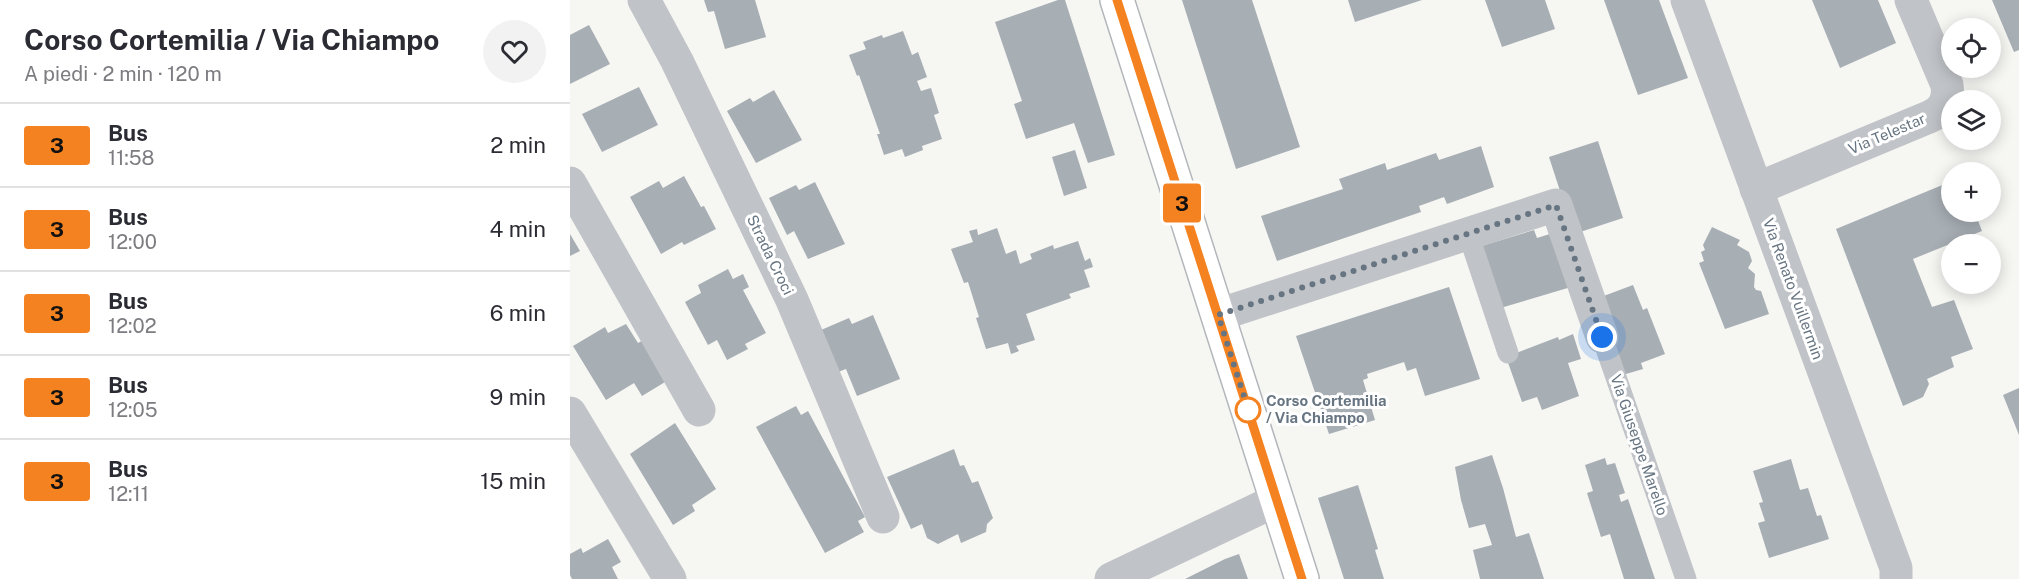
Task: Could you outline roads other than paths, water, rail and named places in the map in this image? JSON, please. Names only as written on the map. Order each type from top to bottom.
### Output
[{"type":"main road","points":[[1117,0],[1302,579]]},
{"type":"street","name":"Strada Croci","points":[[644,0],[677,61],[792,300],[883,517]]},
{"type":"street","name":"Via Renato Vuillermin","points":[[1687,0],[1896,568],[1896,579]]},
{"type":"street","name":"Via Telestar","points":[[1756,189],[1929,117],[1942,108],[1948,94],[1947,86],[1911,0]]},
{"type":"street","points":[[570,183],[699,410]]},
{"type":"street","name":"Via Giuseppe Marello","points":[[1218,315],[1556,205],[1602,337]]},
{"type":"street","points":[[570,413],[670,579]]},
{"type":"street","points":[[1111,579],[1277,500]]},
{"type":"lane","points":[[1468,234],[1508,353]]},
{"type":"lane","name":"Via Giuseppe Marello","points":[[1602,337],[1686,579]]},
{"type":"place","name":"Corso Cortemilia / Via Chiampo","points":[[1248,410]]}]
